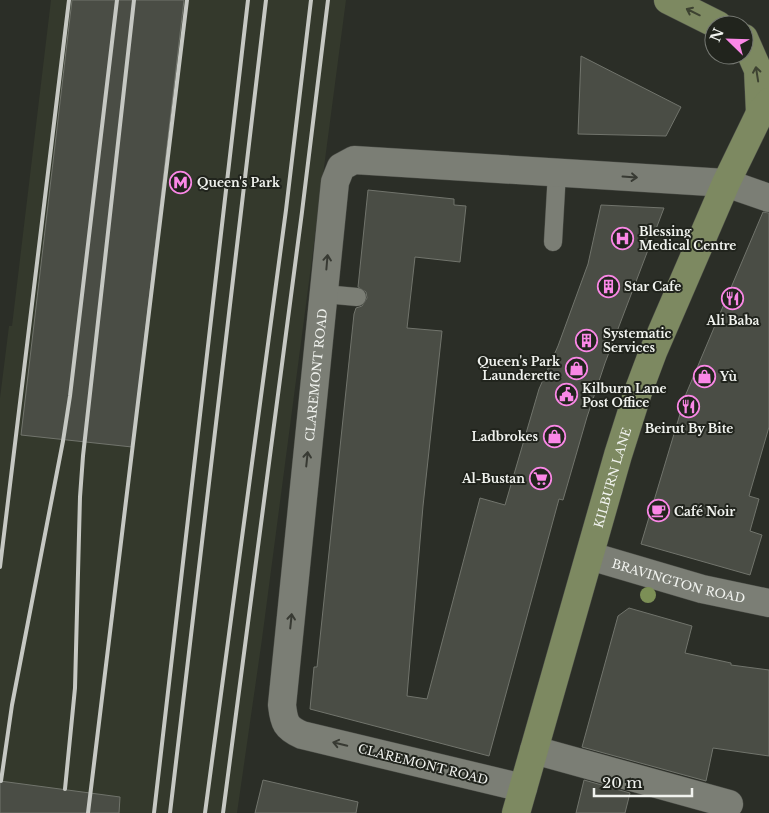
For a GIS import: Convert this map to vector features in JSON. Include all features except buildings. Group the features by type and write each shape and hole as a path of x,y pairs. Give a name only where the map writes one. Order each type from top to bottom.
{"main road":[{"path":"668,0 704,18"},
{"path":"754,38 769,37"},
{"path":"754,61 758,70 765,108"},
{"name":"KILBURN LANE","path":"520,800 618,455 644,376 726,183 765,108"}],"street":[{"name":"CLAREMONT ROAD","path":"520,800 302,734 288,726 284,718 282,705 335,182 341,167 354,160 726,183 769,198"},
{"name":"BRAVINGTON ROAD","path":"590,556 702,589 767,595"},
{"path":"534,750 729,804"}],"lane":[{"path":"553,242 558,172"},
{"path":"324,294 357,297"}],"shaded area":[{"path":"51,0 346,0 262,639 237,813 0,813 0,398 9,326 12,326"}],"railway":[{"path":"0,567 69,0"},
{"path":"1,781 12,705 70,396 117,0"},
{"path":"65,789 75,688 80,497 83,456 134,0"},
{"path":"88,813 187,0"},
{"path":"154,813 248,0"},
{"path":"170,813 266,0"},
{"path":"205,813 286,210 311,0"},
{"path":"223,813 328,0"}],"place":[{"name":"Queen's Park","path":"181,182"},
{"name":"Blessing Medical Centre","path":"623,238"},
{"name":"Star Cafe","path":"608,286"},
{"name":"Ali Baba","path":"733,299"},
{"name":"Systematic Services","path":"587,340"},
{"name":"Queen's Park Launderette","path":"576,368"},
{"name":"Yù","path":"704,376"},
{"name":"Kilburn Lane Post Office","path":"566,395"},
{"name":"Beirut By Bite","path":"689,407"},
{"name":"Ladbrokes","path":"554,436"},
{"name":"Al-Bustan","path":"541,478"},
{"name":"Café Noir","path":"658,511"}]}
